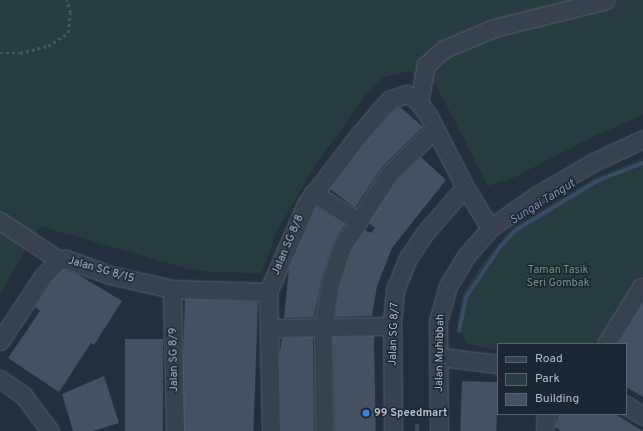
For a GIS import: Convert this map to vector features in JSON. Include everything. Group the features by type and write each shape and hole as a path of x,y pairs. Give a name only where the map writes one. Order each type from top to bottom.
{"street":[{"path":"490,228 465,188 436,129 419,103 426,65 444,49 494,28 606,0"},
{"name":"Jalan SG 8/8","path":"271,431 268,292 313,193 389,100 406,94 419,103"},
{"path":"324,431 323,327 330,283 342,247 389,174 436,129"},
{"name":"Jalan Muhibbah","path":"439,431 440,357 438,321 448,286 466,256 490,228 537,195 592,163 643,139"},
{"name":"Jalan SG 8/7","path":"393,431 392,326 395,290 408,258 424,234 465,188"},
{"path":"313,193 358,221"},
{"path":"0,221 59,260"},
{"name":"Jalan SG 8/15","path":"0,341 43,276 59,260 66,259 110,275 172,289 268,292"},
{"path":"607,343 642,288"},
{"name":"Jalan SG 8/9","path":"172,289 175,431"},
{"path":"269,328 392,326"},
{"path":"440,357 497,364"},
{"path":"0,379 22,395 50,431"},
{"path":"627,406 643,416"},
{"path":"546,415 546,431"}],"path":[{"path":"0,53 20,53 48,46 68,33 70,13 67,0"}],"green space":[{"path":"0,0 643,0 643,115 590,138 515,177 488,186 436,85 407,71 384,77 364,97 313,169 276,233 262,273 212,272 188,269 40,226 0,294"},
{"name":"Taman Tasik Seri Gombak","path":"643,158 643,278 639,275 597,343 497,343 497,350 467,344 457,325 463,294 482,264 512,228 595,178"}],"building":[{"path":"400,107 423,127 382,167 355,208 330,189 366,142 395,109"},
{"path":"421,157 446,180 392,248 377,286 372,316 335,317 340,285 351,251 365,230 371,233 375,228 369,223 397,180"},
{"path":"316,207 345,224 333,244 321,280 314,317 284,318 289,268"},
{"path":"64,269 79,275 122,301 94,345 91,343 59,392 8,358 40,311 35,307 51,282"},
{"path":"185,299 258,302 253,431 180,431"},
{"path":"643,303 643,397 627,388 627,343 619,343"},
{"path":"374,336 376,431 335,431 333,337"},
{"path":"313,337 314,431 281,431 279,357 282,338"},
{"path":"125,339 163,339 163,431 125,431"},
{"path":"104,376 119,423 93,431 73,431 62,394"},
{"path":"462,381 497,382 496,431 460,431"},
{"path":"558,415 617,415 643,431 561,431 555,427"}],"waterway":[{"name":"Sungai Tangut","path":"459,331 466,297 500,247 516,230 597,181 643,163"},
{"name":"Sungai Tangut","path":"417,426 417,431"}],"place":[{"name":"99 Speedmart","path":"366,413"}]}
